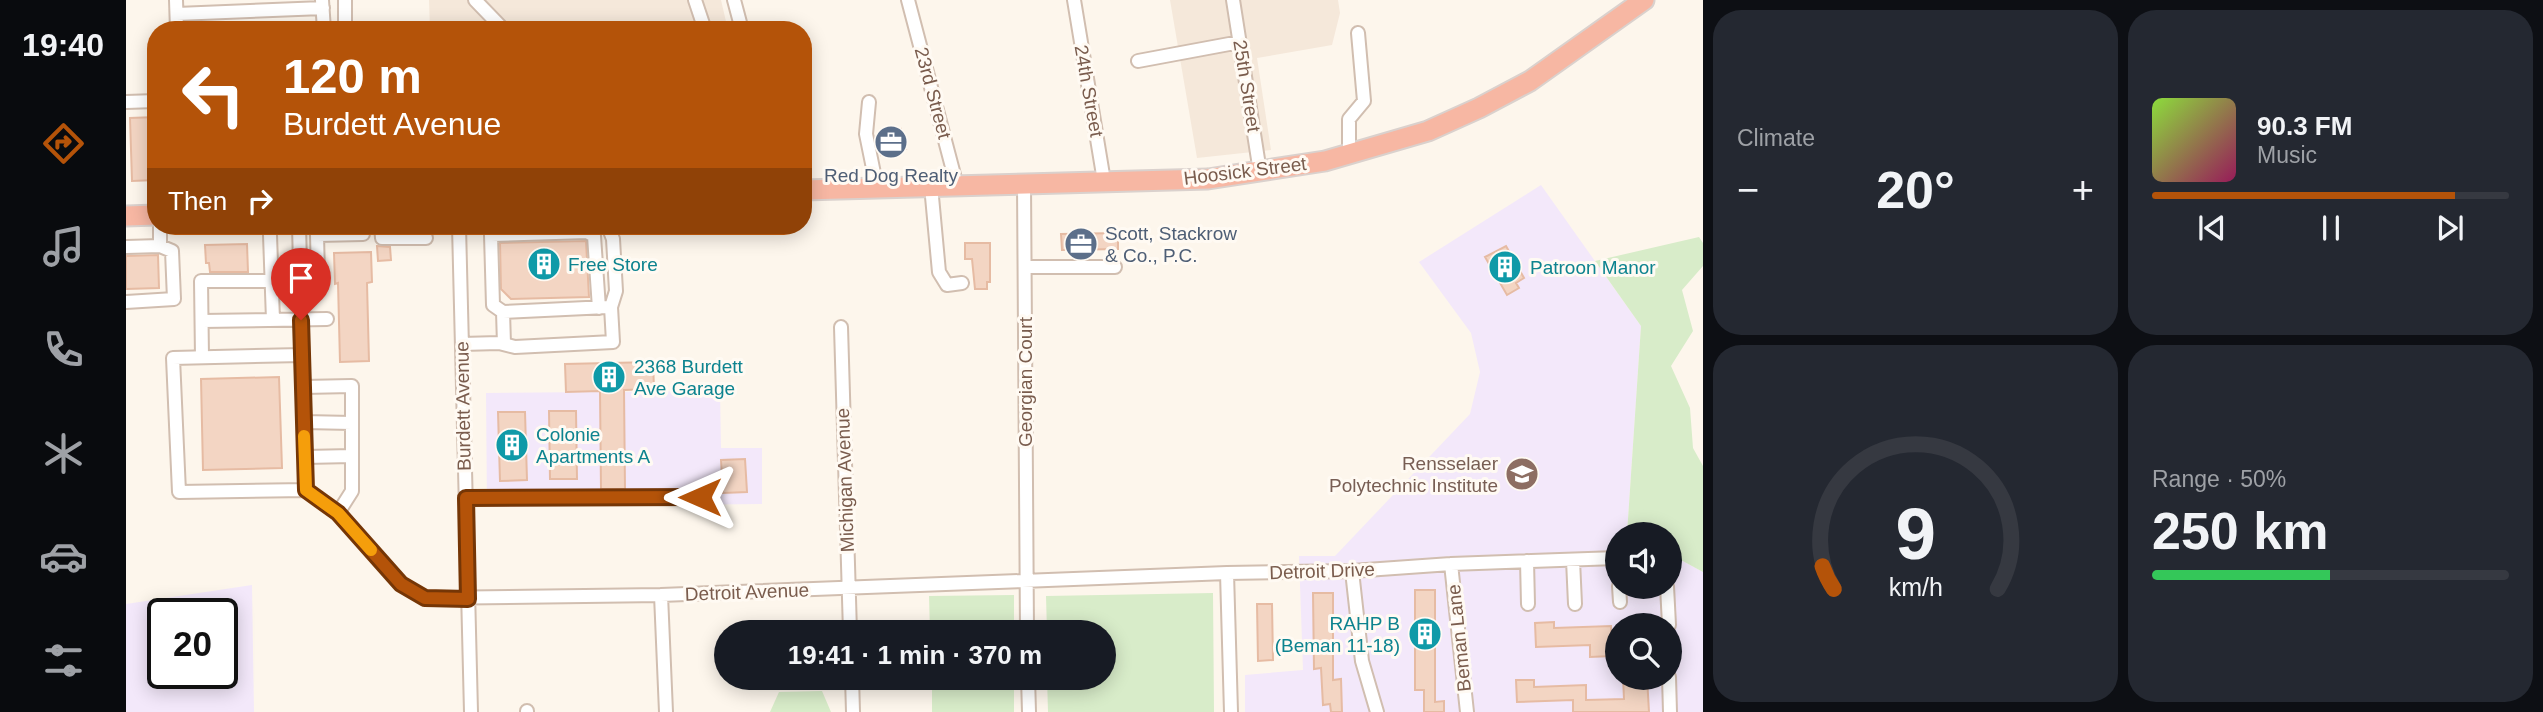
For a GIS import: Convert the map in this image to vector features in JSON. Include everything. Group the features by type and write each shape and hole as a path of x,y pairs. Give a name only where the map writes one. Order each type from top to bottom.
{"highway":[{"name":"Hoosick Street","path":"812,190 1208,179 1349,156 1428,131 1479,108 1530,81 1644,0"},
{"path":"126,216 147,215"}],"street":[{"path":"176,0 177,21"},
{"path":"345,0 345,21"},
{"path":"475,0 495,21"},
{"path":"695,0 702,21"},
{"path":"734,0 740,21"},
{"name":"23rd Street","path":"908,0 957,186"},
{"name":"24th Street","path":"1074,0 1104,181"},
{"name":"25th Street","path":"1233,0 1260,172"},
{"path":"177,14 323,4"},
{"path":"1349,156 1349,120 1364,100 1358,33"},
{"path":"1138,61 1240,42"},
{"path":"126,102 147,101"},
{"path":"869,102 866,134 877,188"},
{"name":"Georgian Court","path":"1024,184 1027,620"},
{"path":"931,186 939,272 947,285 962,283"},
{"path":"160,235 160,246"},
{"path":"270,235 273,320"},
{"path":"299,235 306,490 178,492 173,358 302,355"},
{"path":"317,235 318,274"},
{"path":"382,235 382,238 426,238"},
{"name":"Burdett Avenue","path":"459,235 471,712"},
{"path":"515,235 491,236 493,305 503,312 605,307"},
{"path":"462,344 515,346 613,342 596,242 592,235"},
{"path":"605,307 616,291 611,235"},
{"path":"613,239 615,235"},
{"path":"126,247 160,246 172,251 174,299 126,302"},
{"path":"300,257 317,256"},
{"path":"1025,267 1115,267"},
{"path":"202,357 201,281 272,281"},
{"path":"503,312 504,344"},
{"path":"202,321 327,319"},
{"name":"Michigan Avenue","path":"841,327 850,620"},
{"path":"303,387 352,386 352,491 338,513"},
{"path":"304,422 352,423"},
{"path":"305,457 352,456"},
{"name":"Detroit Avenue","path":"306,490 338,513 401,584 425,598 661,595 1026,581"},
{"path":"466,498 700,497"},
{"name":"Detroit Drive","path":"1026,581 1352,571 1451,564 1605,559"},
{"path":"1573,560 1575,604"},
{"path":"1527,562 1528,604"},
{"name":"Beman Lane","path":"1451,564 1467,712"},
{"path":"1352,571 1362,662 1377,712"},
{"path":"1227,573 1231,712"},
{"path":"661,595 666,712"},
{"path":"852,690 853,712"},
{"path":"1028,690 1029,712"},
{"path":"1669,690 1670,712"}],"shaded area":[{"path":"429,0 721,0 726,21 430,21"},
{"path":"1170,0 1338,0 1340,13 1332,45 1257,58 1271,150 1197,158"},
{"name":"Rensselaer Polytechnic Institute","path":"1541,185 1641,326 1628,522 1605,522 1605,599 1682,599 1682,561 1703,572 1703,712 1245,712 1245,675 1303,670 1299,556 1335,556 1470,414 1480,372 1471,333 1419,262"},
{"path":"720,391 721,448 762,448 762,504 487,507 486,393"},
{"path":"252,585 254,712 126,712 126,604 147,601 147,689 238,689 238,598 166,598"}],"green space":[{"path":"1699,237 1703,243 1703,266 1682,290 1693,331 1671,366 1690,408 1693,448 1703,466 1703,572 1682,561 1682,522 1628,522 1641,326 1595,261"},
{"path":"1213,593 1214,712 1048,712 1047,690 1116,690 1116,620 1047,620 1046,596"},
{"path":"1014,595 1014,620 930,620 929,596"},
{"path":"932,690 1014,690 1014,712 932,712"},
{"path":"822,691 831,712 770,712 779,692"}],"building":[{"path":"147,117 147,180 132,181 130,118"},
{"name":"Red Dog Realty","path":"901,129 906,149 881,155 876,136"},
{"path":"1118,233 1118,249 1062,250 1061,234"},
{"name":"Free Store","path":"586,241 589,297 511,299 501,289 500,243"},
{"path":"965,243 990,243 990,282 987,282 987,289 975,289 972,259 965,259"},
{"path":"247,244 248,272 210,272 209,263 206,263 205,245"},
{"path":"377,246 390,247 391,260 378,261"},
{"name":"Patroon Manor","path":"1506,246 1524,278 1516,283 1519,288 1507,295 1485,257"},
{"path":"371,252 372,282 367,283 369,361 340,362 338,283 335,284 334,253"},
{"path":"158,255 159,288 126,289 126,256"},
{"path":"653,362 654,389 624,390 625,489 601,489 600,391 566,392 565,364"},
{"path":"279,377 282,468 203,470 201,379"},
{"path":"549,411 576,411 577,479 550,479"},
{"name":"Colonie Apartments A","path":"498,412 525,412 527,480 500,481"},
{"path":"745,459 747,492 723,493 721,460"},
{"name":"RAHP B (Beman 11-18)","path":"1415,590 1435,590 1435,702 1444,701 1444,712 1424,712 1424,690 1415,690"},
{"path":"1313,593 1333,593 1333,680 1341,679 1342,712 1331,712 1330,704 1323,705 1321,668 1314,669"},
{"path":"1257,604 1272,604 1273,660 1258,661"},
{"path":"1554,622 1554,628 1605,626 1605,656 1590,657 1590,645 1536,647 1535,623"},
{"path":"1516,680 1534,680 1534,687 1586,685 1586,700 1624,699 1624,690 1648,690 1649,712 1573,712 1573,700 1517,702"}],"slow traffic":[{"path":"304,436 306,490 338,513 371,550"}],"place":[{"name":"Red Dog Realty","path":"891,142"},
{"name":"Scott, Stackrow & Co., P.C.","path":"1081,244"},
{"name":"Free Store","path":"544,264"},
{"name":"Patroon Manor","path":"1505,267"},
{"name":"2368 Burdett Ave Garage","path":"609,377"},
{"name":"Colonie Apartments A","path":"512,445"},
{"name":"Rensselaer Polytechnic Institute","path":"1522,474"},
{"name":"RAHP B (Beman 11-18)","path":"1425,634"}],"route":[{"path":"301,320 306,490 338,513 401,584 425,598 468,599 466,498 700,497"}]}
